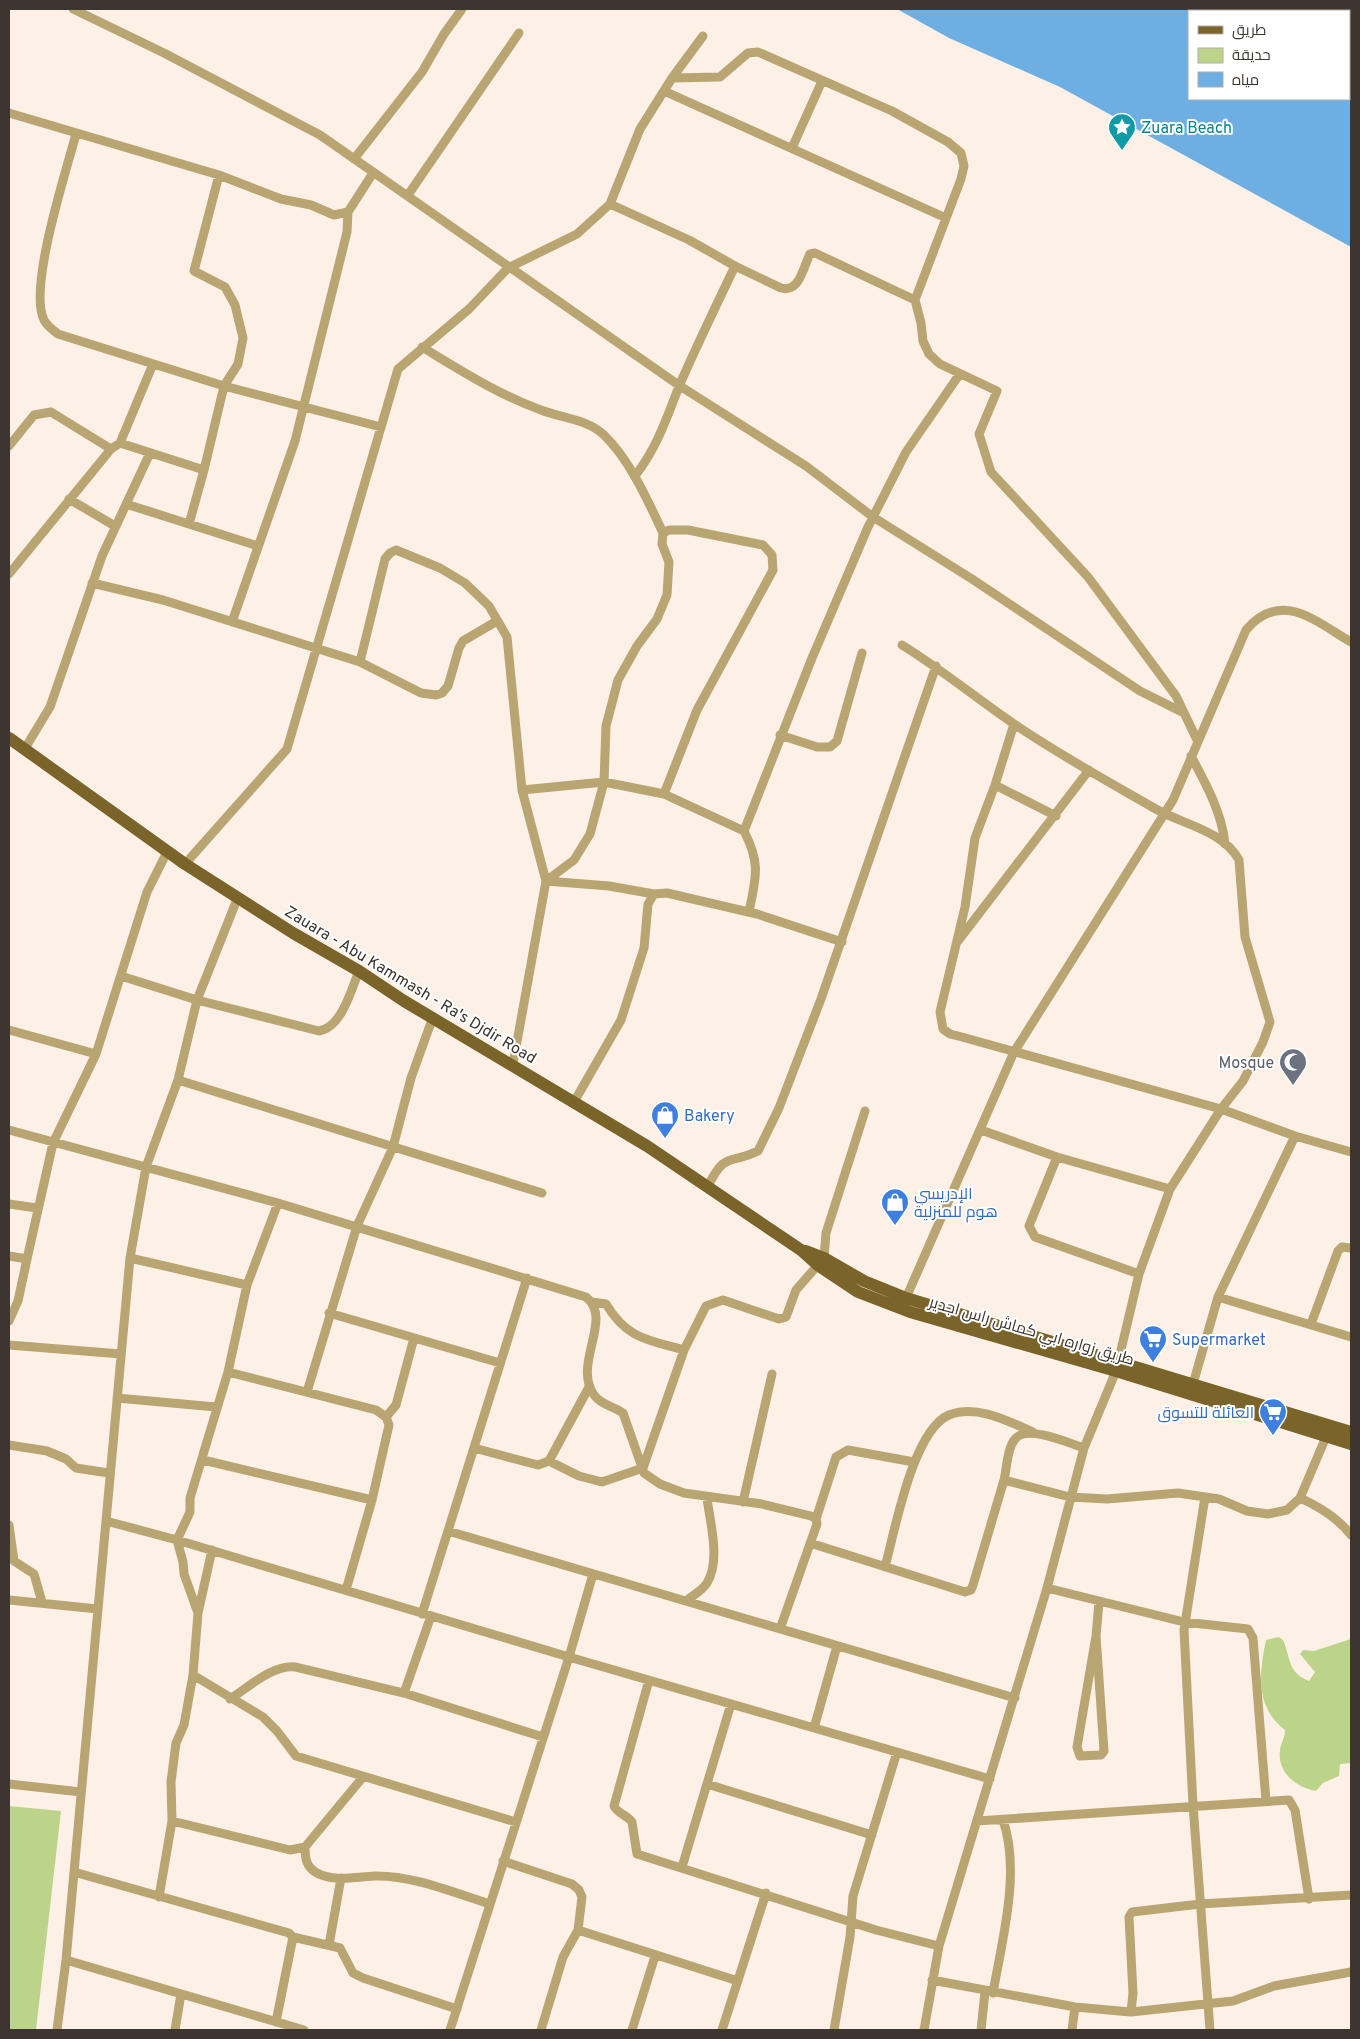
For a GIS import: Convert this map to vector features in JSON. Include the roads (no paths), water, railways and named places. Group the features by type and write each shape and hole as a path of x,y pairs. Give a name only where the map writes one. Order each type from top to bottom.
{"main road":[{"name":"Zauara - Abu Kammash - Ra's Djdir Road","path":"9,738 185,864 293,933 574,1102 708,1186 801,1250"},
{"name":"طريق زواره ابي كماش راس اجدير","path":"801,1250 861,1286 910,1312 1117,1367 1351,1444"},
{"path":"861,1286 906,1298 1117,1367 1193,1384 1351,1432"}],"street":[{"path":"73,9 164,53 302,126 408,195 508,268 680,386 806,466 873,517 972,579 1140,691 1184,713"},
{"path":"354,159 422,72 444,34 462,9"},
{"path":"408,195 519,33"},
{"path":"185,864 287,749 398,369 469,309 508,268 577,234 610,204 640,129 672,78 703,36"},
{"path":"672,78 720,77 748,52 758,52 892,111 948,142 961,153 964,166 915,300 923,341 928,354 940,364 959,375 997,391 979,434 991,472 1088,577 1176,696 1198,742"},
{"path":"792,148 822,81"},
{"path":"664,91 946,218"},
{"path":"9,113 219,175 281,199 311,205 334,215 348,212"},
{"path":"76,134 41,269 40,295 44,320 58,334 224,386 381,427"},
{"path":"232,622 295,441 347,232 348,212 373,173"},
{"path":"189,524 224,386 238,364 243,338 235,305 225,288 194,271 219,175"},
{"path":"610,204 690,240 734,266 788,290 798,282 810,254 815,253 915,300"},
{"path":"635,476 649,458 667,421 680,386 734,266"},
{"path":"422,348 482,382 540,410 577,419 604,434 635,476 663,533 662,544 669,562 667,595 657,619 637,646 618,680 606,726 604,782 590,834 574,860 546,881"},
{"path":"9,574 69,498 111,449 120,443 153,364"},
{"path":"744,831 780,735 873,517 906,452 959,375"},
{"path":"9,446 34,415 51,412 111,449"},
{"path":"120,443 204,470"},
{"path":"24,750 50,707 92,583 115,526 150,453"},
{"path":"69,498 115,526"},
{"path":"126,504 258,546"},
{"path":"663,533 669,530 688,530 763,545 772,555 773,570 697,710 664,794"},
{"path":"360,662 385,559 396,550 440,568 465,583 488,606 507,637 522,790 546,881 513,1064"},
{"path":"92,583 163,600 360,662 421,693 436,695 442,693 448,686 459,648 463,641 497,621"},
{"path":"906,1298 1014,1052 1172,800 1246,630 1255,620 1268,612 1280,609 1292,610 1351,642"},
{"path":"902,645 936,666 1014,724 1163,813 1190,823 1233,849 1239,860 1245,937 1270,1022 1263,1042 1243,1081 1221,1109 1170,1189 1139,1274 1117,1367 1084,1448 1047,1588 1015,1698 938,1946 924,2030"},
{"path":"780,735 817,746 830,747 837,741 862,653"},
{"path":"708,1186 715,1172 727,1160 758,1151 779,1108 842,942 936,666"},
{"path":"1014,724 995,785 975,838 965,906 940,1012 943,1029 950,1034 1221,1109 1295,1136 1351,1152"},
{"path":"1192,756 1212,797 1224,830 1225,844"},
{"path":"955,945 1056,816 1089,770"},
{"path":"522,790 604,782 664,794 744,831 751,845 757,870 749,912"},
{"path":"995,785 1056,816"},
{"path":"9,1321 18,1301 37,1208 53,1143 96,1054 147,892 167,852"},
{"path":"546,881 609,886 654,894 667,893 749,912 842,942"},
{"path":"574,1102 621,1020 644,948 648,904 654,894"},
{"path":"58,2030 130,1258 146,1167 178,1080 197,1000 238,897"},
{"path":"121,976 197,1000 319,1031 328,1030 341,1013 359,971"},
{"path":"307,1392 329,1313 357,1226 393,1147 411,1078 433,1016"},
{"path":"9,1030 96,1054"},
{"path":"178,1080 542,1193"},
{"path":"643,1468 684,1350 706,1306 723,1300 772,1318 786,1317 796,1290 821,1262 826,1233 865,1111"},
{"path":"9,1130 278,1203 586,1297 592,1302 597,1312 586,1365 589,1387 596,1398 623,1413 644,1473 660,1484 684,1493 786,1510 816,1519"},
{"path":"981,1130 1057,1157 1170,1189"},
{"path":"1193,1384 1218,1297 1295,1136"},
{"path":"1057,1157 1029,1226 1031,1232 1035,1237 1139,1274"},
{"path":"198,1613 184,1574 184,1562 177,1540 190,1512 190,1498 228,1372 247,1285 278,1203"},
{"path":"9,1204 37,1208"},
{"path":"1311,1324 1338,1250 1342,1247 1351,1248"},
{"path":"9,1256 26,1259"},
{"path":"130,1258 247,1285"},
{"path":"404,1693 427,1615 448,1531 527,1278"},
{"path":"1218,1297 1351,1337"},
{"path":"592,1302 606,1304 615,1319 636,1337 684,1350"},
{"path":"329,1313 500,1363"},
{"path":"386,1417 396,1405 414,1338"},
{"path":"9,1346 121,1354"},
{"path":"228,1372 376,1410 386,1417 389,1425 372,1500 346,1590"},
{"path":"743,1502 772,1374"},
{"path":"474,1448 538,1465 549,1461 589,1387"},
{"path":"117,1398 216,1407"},
{"path":"885,1566 914,1462 934,1424 950,1415 967,1412 994,1415 1032,1432 1084,1448"},
{"path":"810,1543 960,1592 971,1590 1004,1480 1011,1446 1021,1434 1032,1432"},
{"path":"1004,1480 1070,1497 1107,1499 1178,1494 1205,1497 1219,1499 1247,1510 1268,1514 1287,1510 1300,1498 1326,1437"},
{"path":"9,1445 47,1451 66,1459 76,1468 109,1473"},
{"path":"780,1629 817,1524 816,1519 836,1457 848,1450 914,1462"},
{"path":"203,1460 372,1500"},
{"path":"549,1461 579,1476 602,1482 643,1468"},
{"path":"1205,1497 1198,1548 1184,1622 1193,1805 1210,2030"},
{"path":"686,1601 706,1584 712,1566 713,1543 707,1498"},
{"path":"1300,1498 1324,1509 1344,1526 1351,1535"},
{"path":"106,1521 212,1550 569,1657 990,1779"},
{"path":"9,1525 14,1560 34,1574 42,1602"},
{"path":"448,1531 1015,1698"},
{"path":"158,1897 172,1821 171,1782 176,1743 184,1725 193,1675 198,1613 212,1550"},
{"path":"450,2030 569,1657 593,1574"},
{"path":"1047,1588 1184,1622 1248,1629 1251,1632 1266,1801"},
{"path":"9,1600 98,1608"},
{"path":"1096,1636 1104,1751 1101,1756 1080,1756 1077,1747 1096,1636 1099,1602"},
{"path":"814,1728 837,1646"},
{"path":"230,1699 278,1669 287,1666 404,1693 543,1737"},
{"path":"193,1675 263,1718 277,1731 296,1756 516,1822"},
{"path":"649,1680 614,1806 616,1811 629,1818 632,1822 637,1854 852,1920 876,1930 938,1946"},
{"path":"682,1868 731,1704"},
{"path":"834,2030 852,1920 854,1896 897,1752"},
{"path":"172,1821 290,1850 305,1847 363,1777"},
{"path":"9,1784 81,1792"},
{"path":"707,1784 872,1835"},
{"path":"977,1821 1289,1800 1293,1804 1309,1899"},
{"path":"981,2030 1011,1867 1009,1837 1003,1820"},
{"path":"305,1847 306,1860 309,1867 318,1874 341,1878 377,1876 396,1878 490,1904"},
{"path":"503,1861 572,1884 579,1890 582,1897 578,1930 563,1958 541,2030"},
{"path":"74,1872 340,1948 353,1973 456,2009"},
{"path":"329,1945 341,1878"},
{"path":"722,2030 766,1893"},
{"path":"1131,2012 1133,1993 1129,1917 1132,1912 1200,1904 1351,1895"},
{"path":"578,1930 738,1981"},
{"path":"276,2022 293,1936"},
{"path":"632,2030 655,1956"},
{"path":"66,1960 304,2030"},
{"path":"932,1980 1075,2008 1131,2012 1208,2006 1233,2001 1274,1986 1351,1972"},
{"path":"175,2030 181,1994"},
{"path":"1072,2030 1075,2008"}],"water":[{"path":"897,9 1351,9 1351,247 1060,87 949,38"}],"place":[{"name":"Zuara Beach","path":"1122,151"},
{"name":"Mosque","path":"1293,1086"},
{"name":"Bakery","path":"665,1139"},
{"name":"الإدريسي هوم للمنزلية","path":"895,1226"},
{"name":"Supermarket","path":"1153,1363"},
{"name":"العائلة للتسوق","path":"1273,1436"}]}
